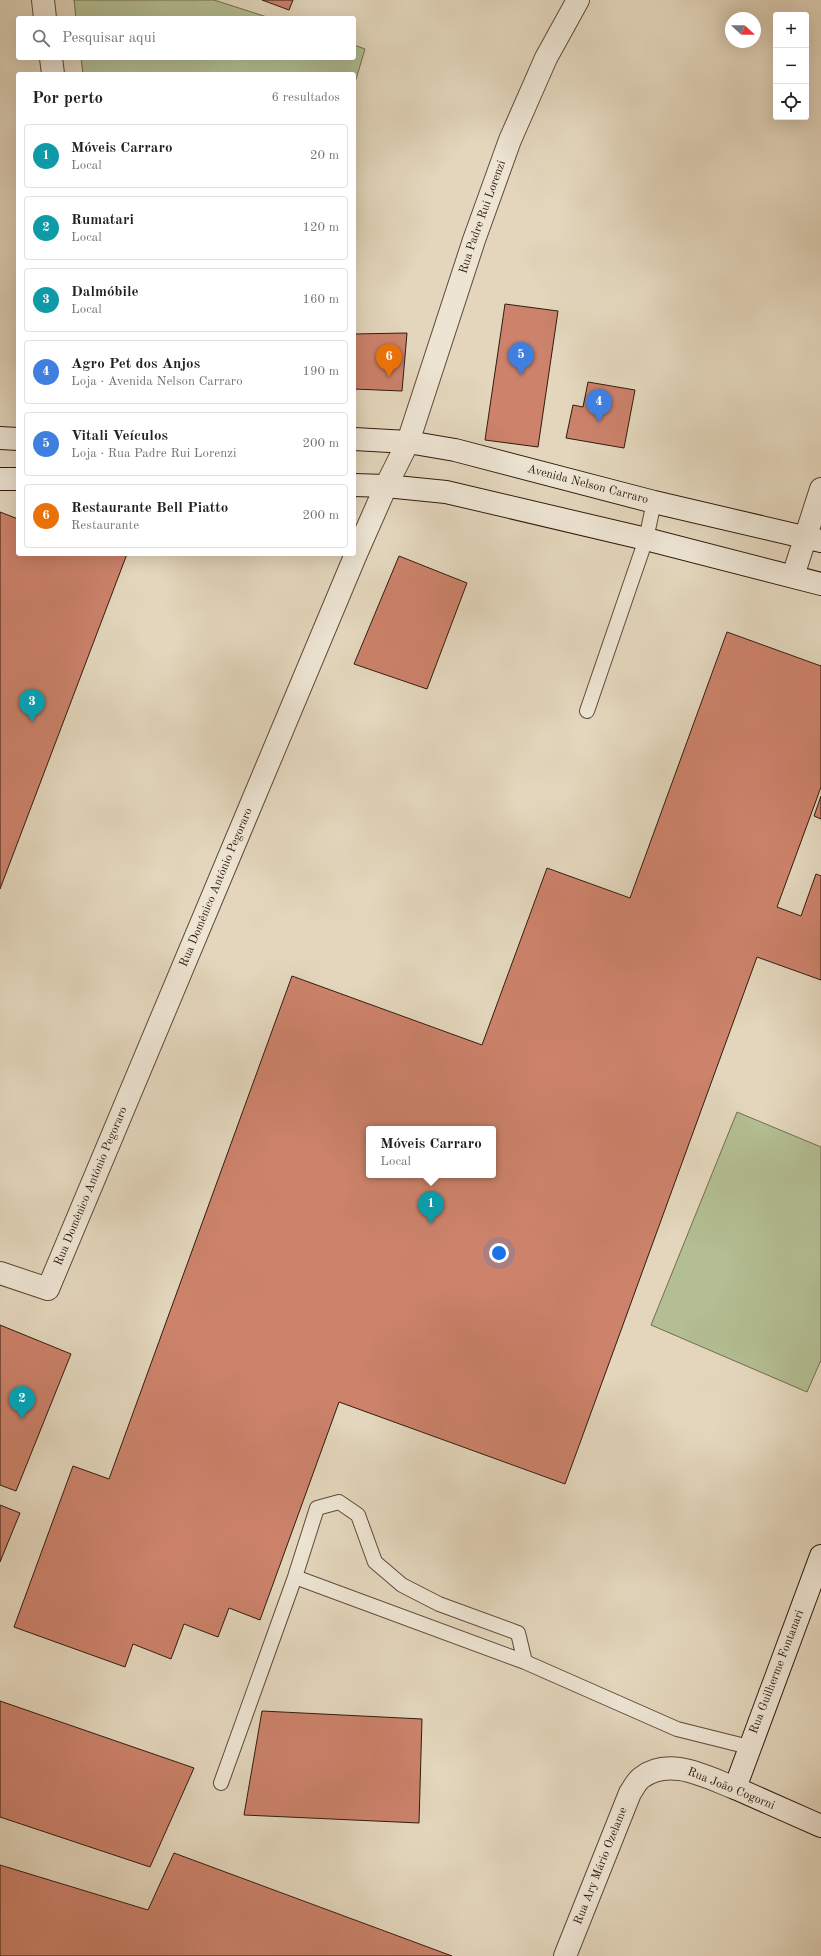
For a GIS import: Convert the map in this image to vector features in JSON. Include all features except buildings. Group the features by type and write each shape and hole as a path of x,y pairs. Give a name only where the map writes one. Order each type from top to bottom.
{"street":[{"path":"43,0 45,16"},
{"name":"Rua Padre Rui Lorenzi","path":"386,486 408,442 469,255 510,140 546,58 578,0"},
{"path":"51,60 53,72"},
{"path":"0,438 16,439"},
{"name":"Avenida Nelson Carraro","path":"356,439 408,442 455,450 654,502 813,539"},
{"path":"0,478 16,479"},
{"path":"356,485 386,486 446,492 646,539 821,584"},
{"name":"Rua Domênico Antônio Pegoraro","path":"0,1273 48,1289 386,486"},
{"path":"793,576 813,539 821,489"},
{"name":"Rua Guilherme Fontanari","path":"735,1788 821,1556"},
{"name":"Rua João Cogorni","path":"640,1779 655,1771 672,1768 688,1771 735,1788 821,1826"},
{"name":"Rua Ary Mário Ozelame","path":"564,1956 630,1793 640,1779"}],"lane":[{"path":"587,711 646,539 654,502"},
{"path":"221,1783 295,1577 317,1508 339,1502 358,1515 375,1562 402,1585 438,1604 518,1634 525,1662"},
{"path":"295,1577 525,1662 677,1729 749,1747"}],"green space":[{"path":"74,0 214,0 264,16 76,16"},
{"path":"356,46 365,49 356,79 356,72 83,72 81,60 356,60"},
{"path":"737,1112 821,1147 821,1360 807,1392 651,1325"}],"place":[{"name":"Vitali Veículos","path":"521,375"},
{"name":"Restaurante Bell Piatto","path":"389,377"},
{"name":"Agro Pet dos Anjos","path":"599,422"},
{"name":"Dalmóbile","path":"32,722"},
{"name":"Móveis Carraro","path":"431,1224"},
{"name":"Rumatari","path":"22,1419"}]}
